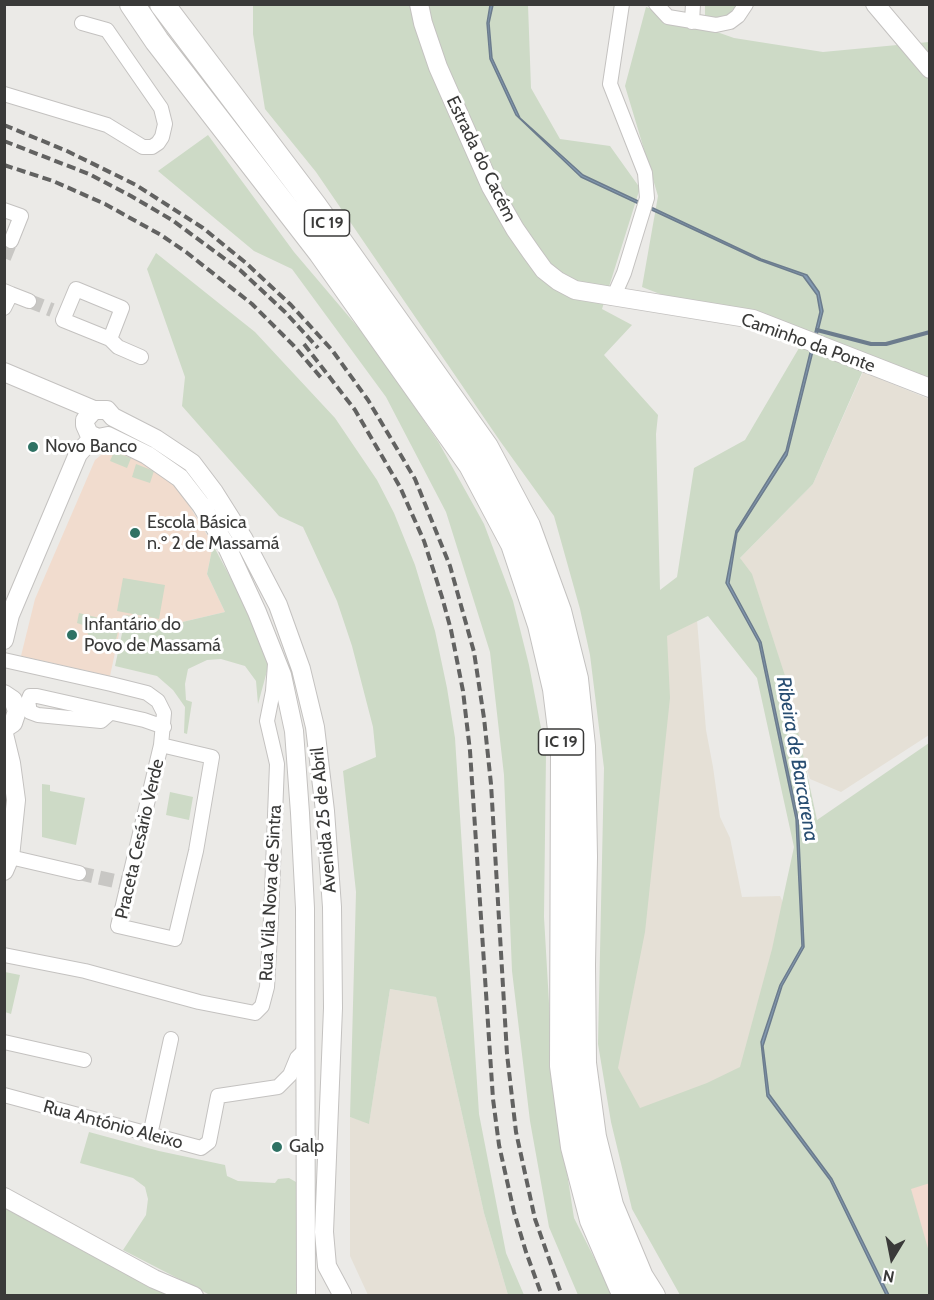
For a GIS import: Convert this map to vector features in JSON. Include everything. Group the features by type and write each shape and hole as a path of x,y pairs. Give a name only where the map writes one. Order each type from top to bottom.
{"highway":[{"name":"IC 19","path":"132,4 164,50 321,253 471,465 513,544 540,625 555,689 563,754 562,1066 573,1147 592,1220 627,1296"},
{"name":"IC 19","path":"162,4 314,204 486,447 528,526 559,611 576,680 583,746 584,1063 594,1137 611,1204 641,1277 653,1296"}],"main road":[{"name":"Estrada do Cacém","path":"419,4 438,67 491,187 515,229 544,270 558,281 575,291 613,298"},
{"path":"875,4 930,69"},
{"name":"Caminho da Ponte","path":"613,298 753,319 930,388"},
{"name":"Avenida 25 de Abril","path":"4,372 90,415"},
{"name":"Avenida 25 de Abril","path":"4,385 90,415 102,409 156,439 192,463 214,492 243,538 278,605 301,669 315,727 325,811 332,907 333,1008 324,1232 327,1266 343,1295"},
{"path":"90,415 86,429 100,436"},
{"path":"4,640 7,614 78,454 115,425 113,417"},
{"name":"Avenida 25 de Abril","path":"100,436 147,455 180,478 201,504 231,556 257,612 282,675 294,731 305,919 307,1296"},
{"path":"4,694 23,711 14,723 4,729"},
{"path":"4,734 16,800 7,864"},
{"path":"4,1197 154,1279 194,1296"},
{"path":"307,1296 314,1291 324,1289 343,1295"}],"street":[{"path":"613,298 624,273 647,198 645,173 610,84 622,4"},
{"path":"656,4 668,16 716,26 730,22 738,16 746,4"},
{"path":"692,22 693,4"},
{"path":"4,94 107,124 135,144 153,147 162,137 165,124 161,108 107,30 82,22"},
{"path":"4,210 21,216 11,241"},
{"path":"110,339 122,308 76,289 58,313 63,320 110,339 118,347 141,357"},
{"path":"4,308 8,292 29,301"},
{"name":"Rua Vila Nova de Sintra","path":"4,955 85,971 234,1010 255,1013 262,1006 267,987 277,808 277,764 267,721 276,659"},
{"path":"4,660 147,693 158,701 164,713 161,746"},
{"path":"23,711 30,696 37,696 164,727"},
{"name":"Praceta Cesário Verde","path":"161,746 212,757 196,851 176,939 118,926 161,746"},
{"path":"7,864 79,873"},
{"path":"150,1135 171,1039"},
{"path":"4,1042 84,1060"},
{"name":"Rua António Aleixo","path":"4,1095 201,1148 209,1142 218,1096 278,1087 290,1076 297,1058 306,1049"}],"shaded area":[{"path":"863,372 929,399 929,735 841,792 810,779 740,558 813,484"},
{"name":"Escola Básica n.º 2 de Massamá","path":"112,446 125,446 175,482 213,545 207,574 225,612 174,624 123,615 110,676 21,656 35,599 95,460"},
{"path":"697,620 706,730 720,817 730,838 742,897 780,896 786,909 746,1084 656,1110 619,1107 606,1048 662,623"},
{"path":"390,989 436,997 484,1213 508,1295 368,1295 350,1256 350,1117 369,1123"},
{"path":"929,1168 929,1289 894,1182"}],"green space":[{"path":"253,5 528,5 531,88 560,139 610,146 640,188 602,309 632,325 604,355 658,415 656,434 660,590 677,577 694,468 745,440 799,348 642,287 658,196 625,86 646,7 734,38 823,52 929,42 929,379 869,357 813,484 740,558 752,574 788,685 817,820 929,743 930,1183 911,1189 929,1252 929,1295 680,1295 632,1209 611,1122 598,1044 604,768 590,655 580,609 554,516 316,172 265,109 253,34","holes":["708,616 757,678 794,847 772,949 740,1067 707,1083 640,1108 618,1068 645,932 670,698 667,636"]},
{"path":"705,5 737,5 729,14 720,18 711,18 705,15"},
{"path":"208,135 294,252 373,345 439,443 484,524 513,601 529,665 546,754 544,917 554,1089 574,1218 613,1295 578,1295 549,1227 530,1121 512,971 504,775 490,652 446,512 386,397 292,269 254,251 158,171"},
{"path":"156,253 255,332 335,418 377,480 394,513 415,565 435,631 455,738 479,1114 506,1253 524,1295 508,1295 484,1213 436,997 390,989 369,1124 350,1117 356,892 343,771 376,757 373,727 352,646 337,601 303,527 279,516 182,406 185,377 147,269"},
{"path":"114,452 131,458 127,468 110,461"},
{"path":"136,464 154,471 150,483 132,477"},
{"path":"213,545 243,601 270,660 258,704 256,681 245,666 221,659 207,660 188,669 185,684 186,700 192,702 187,734 184,733 185,707 173,690 157,676 115,666 126,615 174,624 225,612 207,574"},
{"path":"123,578 165,585 159,619 117,611"},
{"path":"79,613 120,623 114,648 93,643 83,625 77,623"},
{"path":"42,784 50,785 50,791 85,798 76,845 42,837"},
{"path":"170,792 193,797 189,820 166,815"},
{"path":"5,972 20,975 11,1014 5,1012"},
{"path":"89,1132 159,1151 225,1165 227,1176 238,1181 275,1183 278,1179 289,1178 296,1182 296,1295 210,1295 123,1250 146,1215 148,1199 145,1187 133,1178 80,1163"},
{"path":"4,1207 177,1295 5,1295"}],"water":[{"path":"490,5 493,5 489,23 492,58 520,118 583,175 761,259 807,275 819,292 823,311 787,455 737,533 729,583 761,642 798,819 804,947 782,986 763,1046 769,1094 832,1179 889,1295 886,1295 830,1180 767,1096 761,1042 780,985 802,946 796,819 759,643 726,583 736,531 786,451 820,312 817,295 803,276 759,260 581,177 516,115 490,59 487,23"}],"waterway":[{"path":"817,330 871,344 886,344 930,332"}],"tunnel":[{"path":"4,258 11,241"},
{"path":"29,301 52,310"},
{"path":"79,873 128,884"}],"railway":[{"path":"4,125 67,151 136,185 203,228 246,263 291,305 332,350 368,400 415,479 450,566 474,652 491,784 507,1054 516,1132 535,1219 562,1296"},
{"path":"4,141 89,174 172,220 240,270 285,312 318,348"},
{"path":"4,165 53,181 105,204 161,235 252,304 294,346 323,380"},
{"path":"304,344 355,410 400,487 424,541 451,630 463,691 470,751 493,1099 499,1145 514,1212 542,1296"}],"place":[{"name":"Novo Banco","path":"33,447"},
{"name":"Escola Básica n.º 2 de Massamá","path":"135,533"},
{"name":"Infantário do Povo de Massamá","path":"72,635"},
{"name":"Galp","path":"277,1147"}],"water label":[{"name":"Ribeira de Barcarena","path":"797,759"}]}
